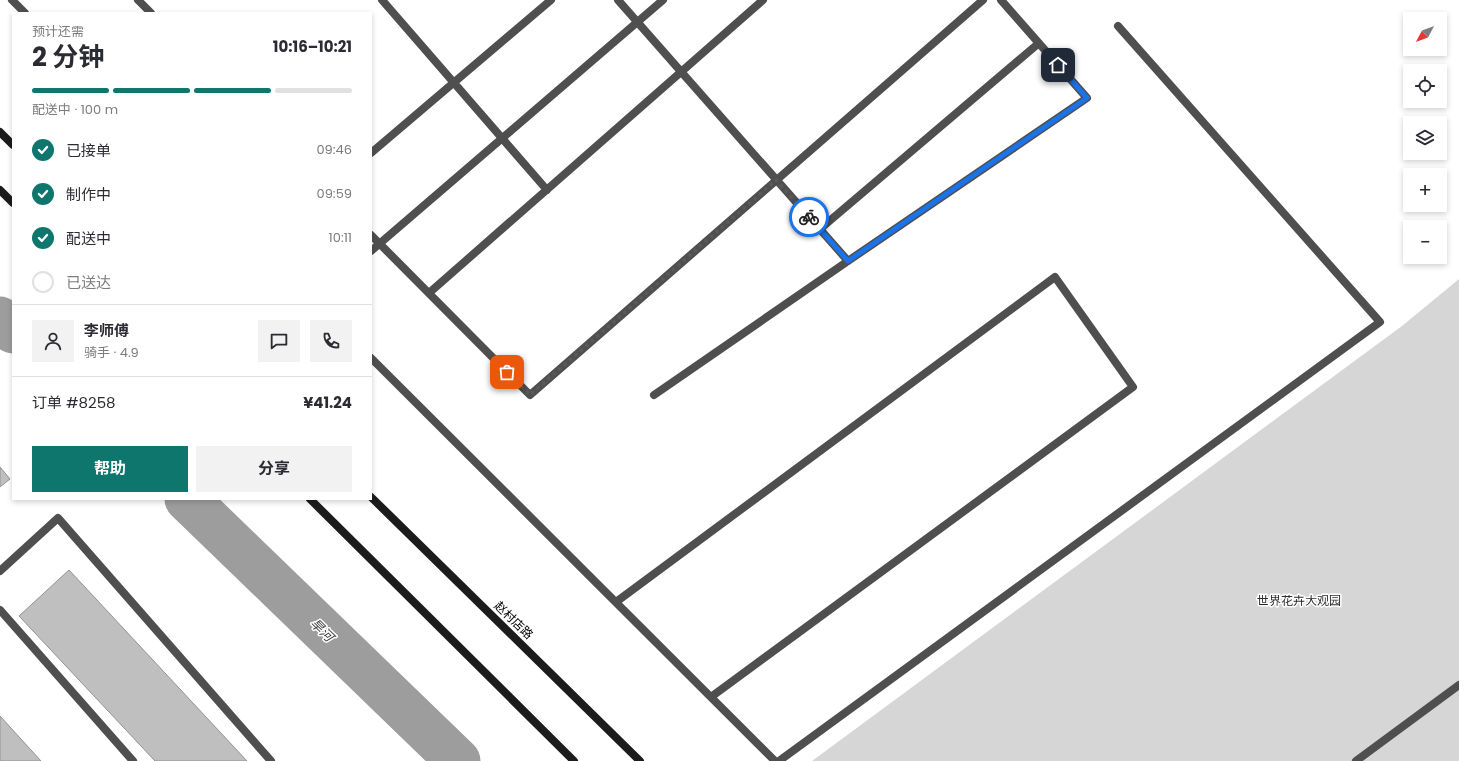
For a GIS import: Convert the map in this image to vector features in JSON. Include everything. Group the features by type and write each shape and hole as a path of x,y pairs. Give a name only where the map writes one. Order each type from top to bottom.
{"main road":[{"path":"0,132 12,144"},
{"path":"0,190 12,202"},
{"name":"赵村店路","path":"372,498 640,761"},
{"path":"311,500 574,761"}],"street":[{"path":"12,0 24,12"},
{"path":"138,0 150,12"},
{"path":"382,0 547,190"},
{"path":"372,152 551,0"},
{"path":"618,0 848,261"},
{"path":"372,250 663,0"},
{"path":"428,293 763,0"},
{"path":"372,236 530,395 983,0"},
{"path":"654,395 1087,98 1001,0"},
{"path":"779,761 1380,322 1118,26"},
{"path":"820,230 1039,43"},
{"path":"616,602 1055,277 1133,387 711,697"},
{"path":"372,359 775,761"},
{"path":"0,571 58,518 271,761"},
{"path":"0,610 133,761"},
{"path":"1356,761 1459,685"}],"green space":[{"name":"世界花卉大观园","path":"1459,279 1459,761 812,761 1402,326"}],"building":[{"path":"0,467 10,479 0,487"},
{"path":"69,570 247,761 155,761 19,616"},
{"path":"0,716 41,761 0,761"}],"waterway":[{"name":"旱河","path":"0,319 12,330"},
{"name":"旱河","path":"188,500 458,761"}],"way so far":[{"path":"507,372 530,395 776,180 809,217"}],"route":[{"path":"809,217 848,261 1087,98 1058,65"}]}
